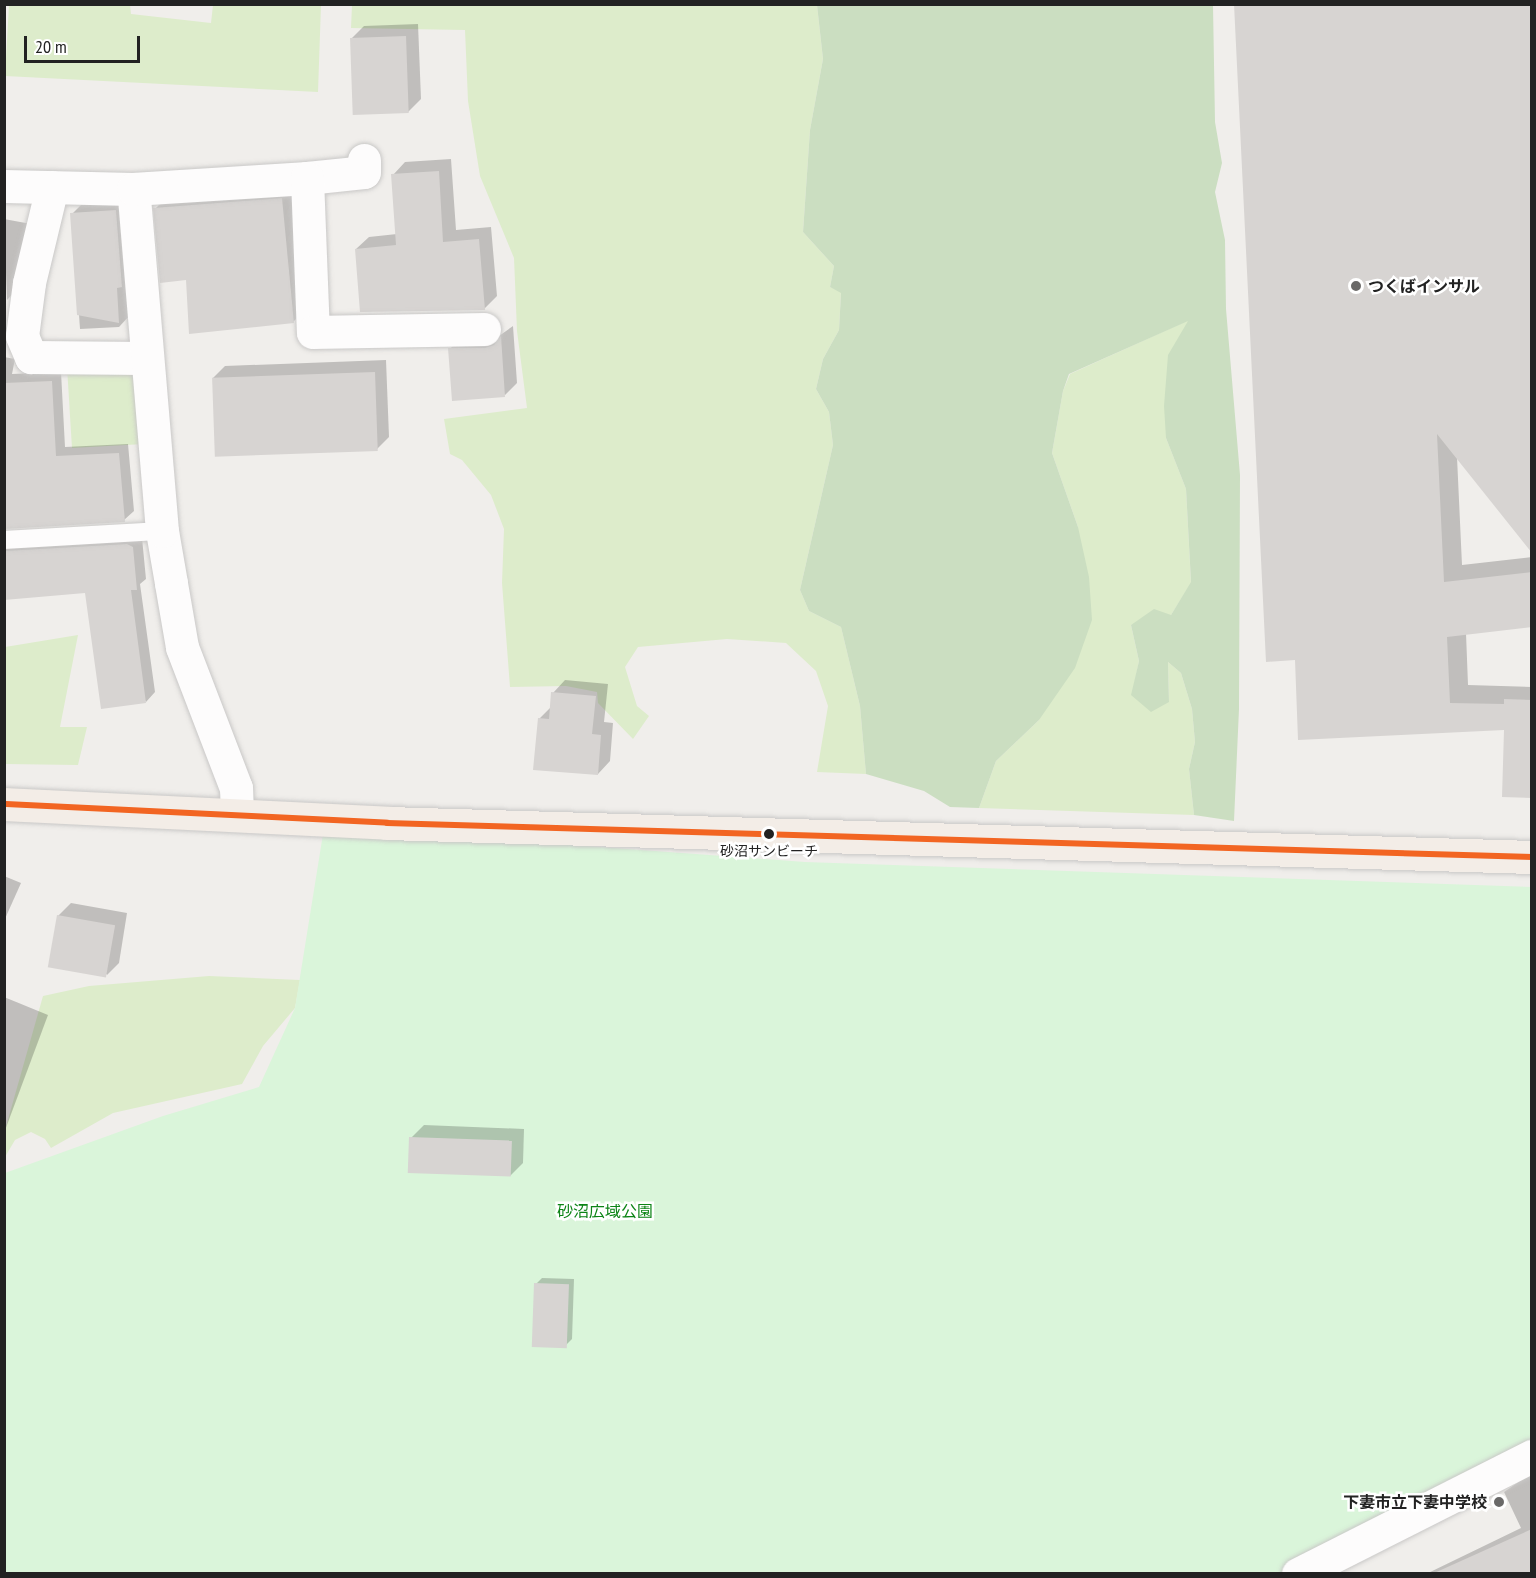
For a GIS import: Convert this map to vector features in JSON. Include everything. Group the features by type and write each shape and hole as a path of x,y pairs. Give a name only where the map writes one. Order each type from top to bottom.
{"main road":[{"path":"4,804 444,825 1532,857"}],"street":[{"path":"4,186 133,189 307,178 364,172 364,160"},
{"path":"307,178 313,332 484,329"},
{"path":"51,187 28,283 22,336 31,357 146,358"},
{"path":"133,189 162,531 183,647 236,788 237,815"},
{"path":"1298,1574 1532,1456"}],"lane":[{"path":"4,540 162,531"}],"green space":[{"path":"9,5 130,5 131,14 211,23 213,5 321,5 318,92 5,76"},
{"path":"352,5 817,5 823,59 810,130 803,232 834,266 830,287 841,292 839,330 823,359 816,389 829,412 833,445 800,590 809,611 841,627 860,706 866,774 817,772 828,706 816,671 786,643 727,639 638,647 625,667 637,706 649,716 633,739 598,703 597,692 566,686 510,687 502,583 504,529 491,495 462,460 450,454 444,419 527,408 517,331 514,258 480,176 468,101 465,30 351,28"},
{"path":"817,5 1213,5 1215,122 1222,163 1215,192 1225,240 1226,309 1240,475 1239,709 1234,821 1194,815 1189,769 1195,742 1192,709 1181,673 1168,662 1169,702 1151,712 1131,695 1139,661 1131,625 1154,609 1171,615 1191,582 1186,489 1166,438 1164,406 1168,355 1188,321 1069,374 1063,391 1052,453 1078,527 1089,577 1092,620 1075,668 1039,720 996,761 979,808 950,807 924,791 866,774 860,706 841,627 809,611 800,590 833,445 829,412 816,389 823,359 839,330 841,293 830,287 834,266 803,232 810,130 823,59"},
{"path":"1189,320 1166,438 1186,489 1191,583 1171,615 1131,625 1139,661 1132,695 1169,702 1168,662 1181,673 1192,709 1195,742 1189,769 1194,815 979,808 996,761 1039,720 1078,527 1052,453 1063,391 1070,374"},
{"path":"123,366 138,376 144,444 72,448 67,367"},
{"path":"78,635 60,727 87,727 78,765 5,764 5,647"},
{"name":"砂沼広域公園","path":"323,834 490,839 805,862 1531,887 1531,1447 1281,1573 5,1574 5,1173 163,1116 259,1087 295,1008"},
{"path":"209,976 300,980 295,1008 263,1046 242,1084 113,1113 51,1148 45,1139 31,1132 15,1140 5,1157 5,1130 43,996 89,986"}],"building":[{"path":"1234,4 1532,4 1532,553 1437,434 1444,582 1532,572 1532,627 1447,637 1450,703 1504,704 1504,699 1532,700 1532,798 1502,797 1504,730 1298,740 1295,660 1266,662"},
{"path":"406,36 409,113 353,115 350,38"},
{"path":"439,171 443,242 479,239 485,310 360,312 355,249 396,245 391,174"},
{"path":"282,198 294,323 189,334 186,280 160,283 153,208"},
{"path":"116,210 122,287 117,288 119,323 77,315 70,213"},
{"path":"501,336 505,397 452,401 448,348 485,348 494,345"},
{"path":"375,372 378,451 215,457 212,378"},
{"path":"52,381 56,456 119,453 125,522 4,529 4,383"},
{"path":"127,544 133,547 137,590 131,590 146,703 101,709 85,593 4,600 4,551"},
{"path":"551,692 596,696 592,734 601,735 598,775 533,770 538,718 549,719"},
{"path":"57,915 115,925 106,977 48,967"},
{"path":"409,1137 512,1141 511,1177 408,1173"},
{"path":"534,1283 569,1284 567,1348 532,1347"},
{"path":"1532,1529 1532,1574 1432,1574"}],"transit line":[{"path":"4,804 387,823 1532,857"}],"place":[{"name":"つくばインサル","path":"1356,286"},
{"name":"砂沼サンビーチ","path":"769,834"},
{"name":"下妻市立下妻中学校","path":"1499,1502"}]}
